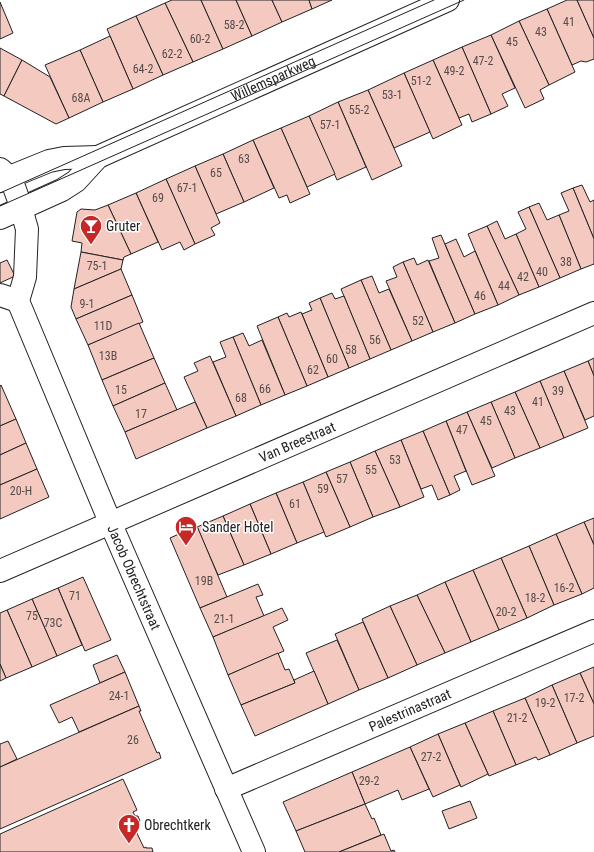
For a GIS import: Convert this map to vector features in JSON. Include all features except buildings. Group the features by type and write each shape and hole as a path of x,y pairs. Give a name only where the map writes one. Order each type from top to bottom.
{"street":[{"name":"Willemsparkweg","path":"3,176 49,161 64,158 98,157 448,0"},
{"name":"Willemsparkweg","path":"0,218 62,190 76,181 98,157"},
{"name":"Jacob Obrechtstraat","path":"3,176 22,208 27,229 25,277 9,298 110,522 254,852"},
{"name":"Van Breestraat","path":"0,570 594,313"},
{"name":"Palestrinastraat","path":"226,789 594,631"}],"tram line":[{"path":"0,193 434,0"},
{"path":"0,206 464,0"}],"place":[{"name":"Gruter","path":"91,246"},
{"name":"Sander Hotel","path":"186,546"},
{"name":"Obrechtkerk","path":"129,844"}]}
